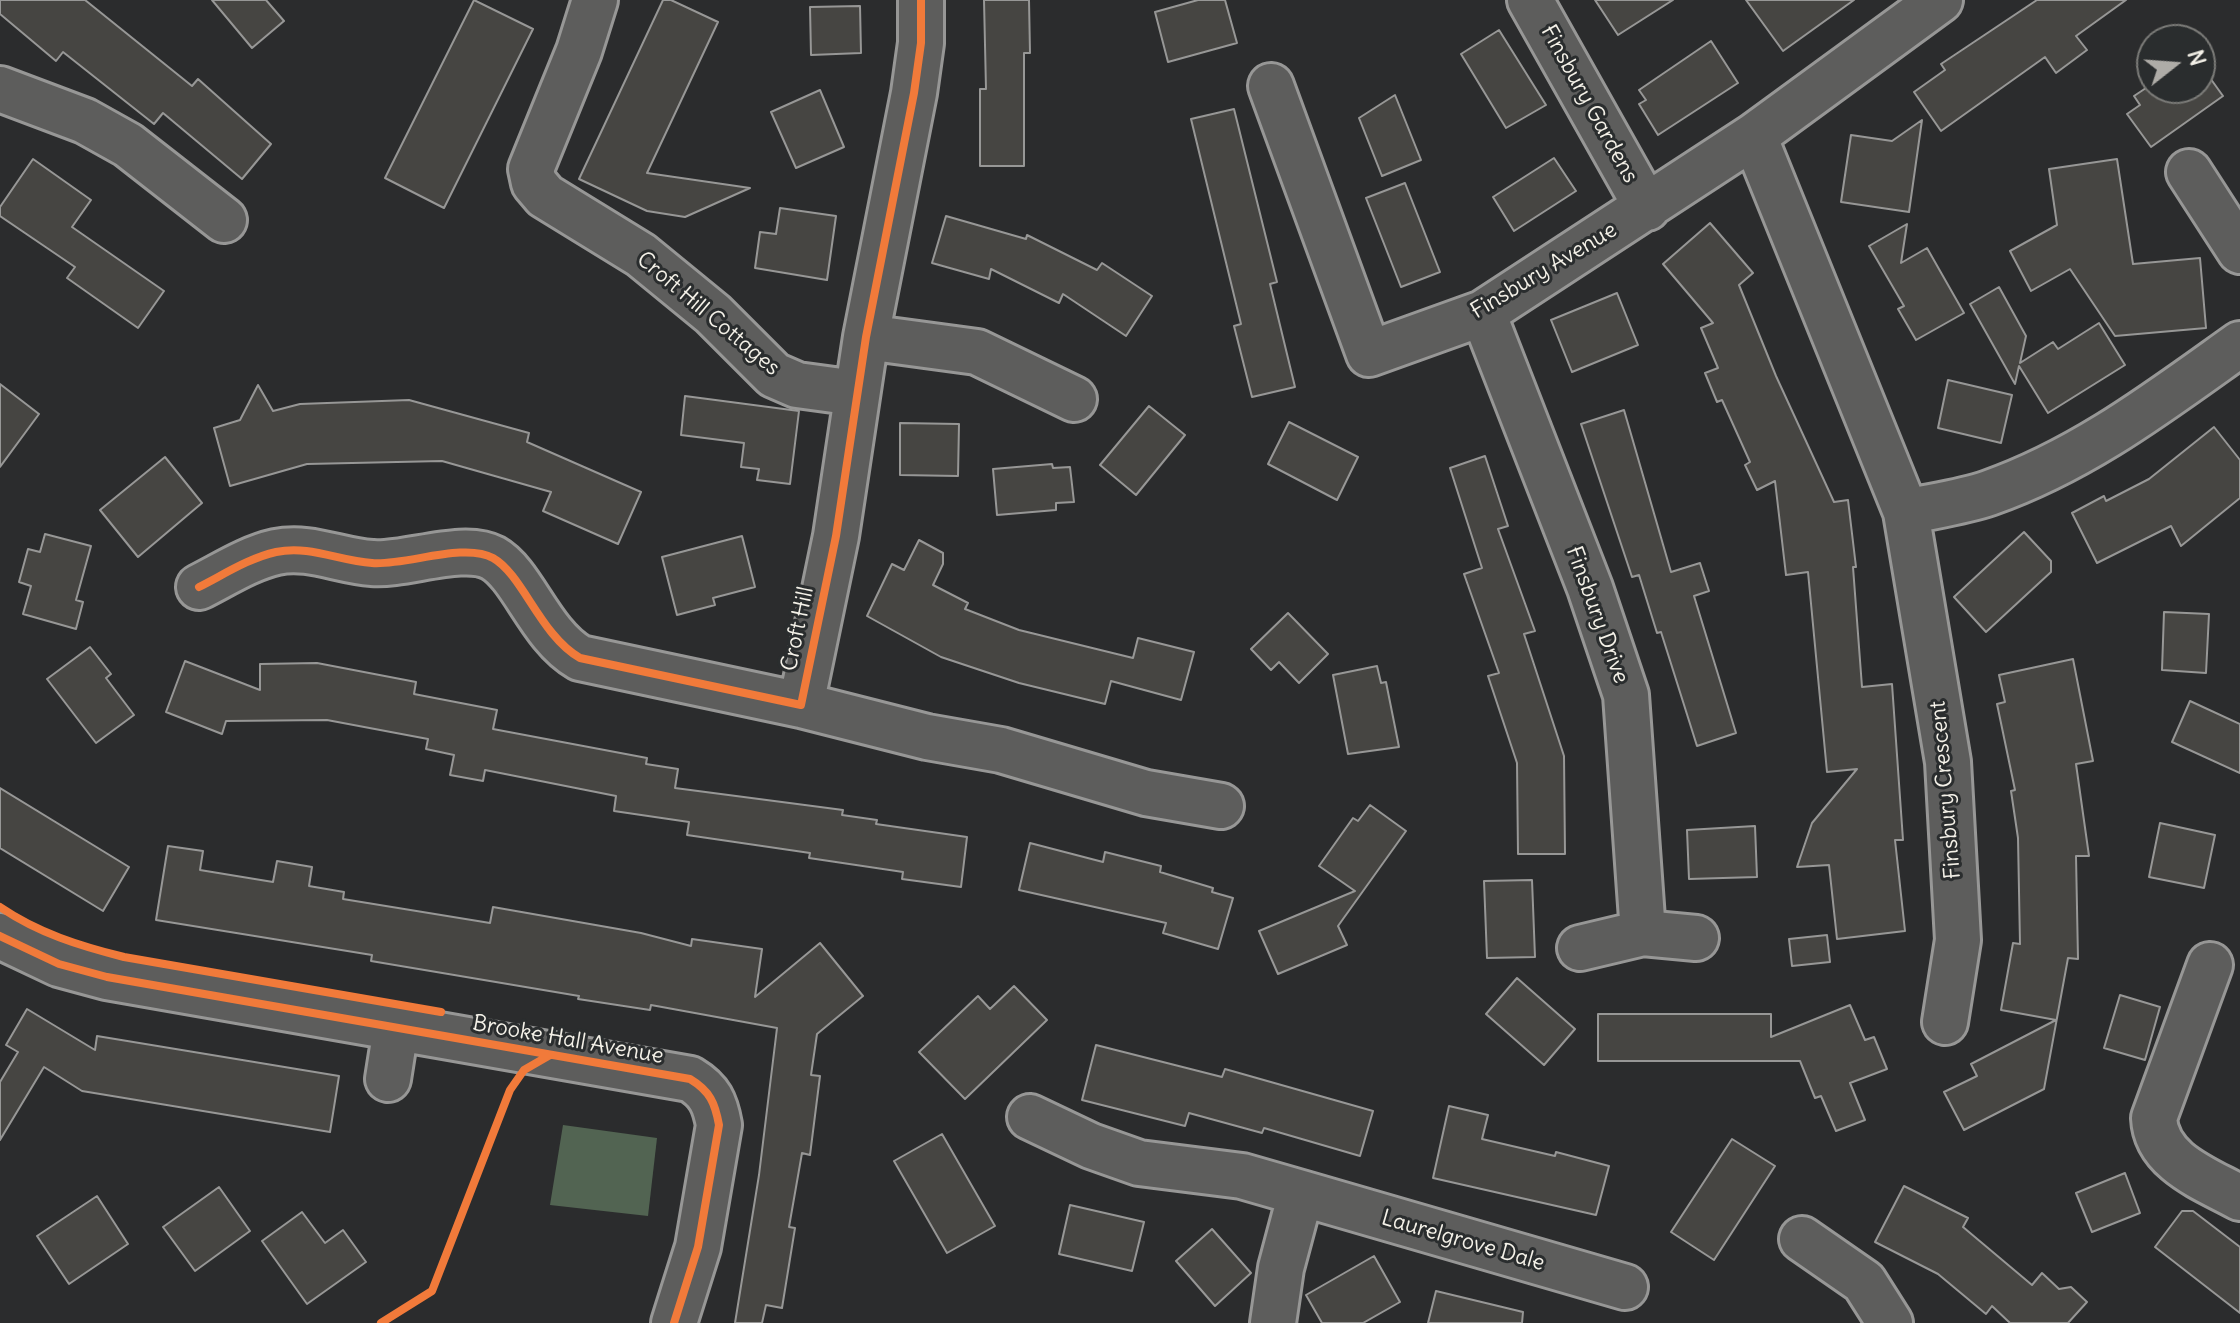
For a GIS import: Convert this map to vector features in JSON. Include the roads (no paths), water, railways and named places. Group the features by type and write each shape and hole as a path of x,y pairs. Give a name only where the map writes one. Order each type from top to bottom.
{"street":[{"name":"Croft Hill Cottages","path":"595,0 579,51 531,169 534,183 545,196 641,255 713,314 774,375 797,385 856,393"},
{"name":"Croft Hill","path":"801,705 836,536 856,393 914,93 921,43 921,0"},
{"name":"Finsbury Gardens","path":"1530,0 1647,208"},
{"name":"Finsbury Avenue","path":"1271,86 1369,354 1483,313 1754,136 1916,7"},
{"path":"0,89 85,121 128,145 224,220"},
{"name":"Finsbury Crescent","path":"1754,136 1906,512 1948,762 1958,940 1945,1022"},
{"path":"2189,172 2240,251"},
{"name":"Finsbury Drive","path":"1483,313 1590,588 1626,695 1643,933"},
{"path":"866,337 977,352 1074,399"},
{"path":"1906,512 1987,494 2048,469 2120,430 2240,344"},
{"name":"Croft Hill","path":"199,587 275,552 311,550 373,563 472,553 493,558 507,572 562,648 580,658 801,705 927,737 1001,750 1146,793 1221,806"},
{"path":"1580,948 1643,933 1696,938"},
{"name":"Brooke Hall Avenue","path":"2,942 59,964 107,977 690,1079 706,1089 715,1105 719,1125 698,1247 674,1323"},
{"path":"2210,965 2154,1118 2155,1135 2163,1149 2180,1164 2240,1198"},
{"path":"388,1079 396,1028"},
{"name":"Laurelgrove Dale","path":"1030,1117 1091,1146 1139,1163 1242,1176 1625,1287"},
{"path":"1273,1323 1281,1268 1301,1193"},
{"path":"1802,1239 1864,1282 1890,1323"}]}
